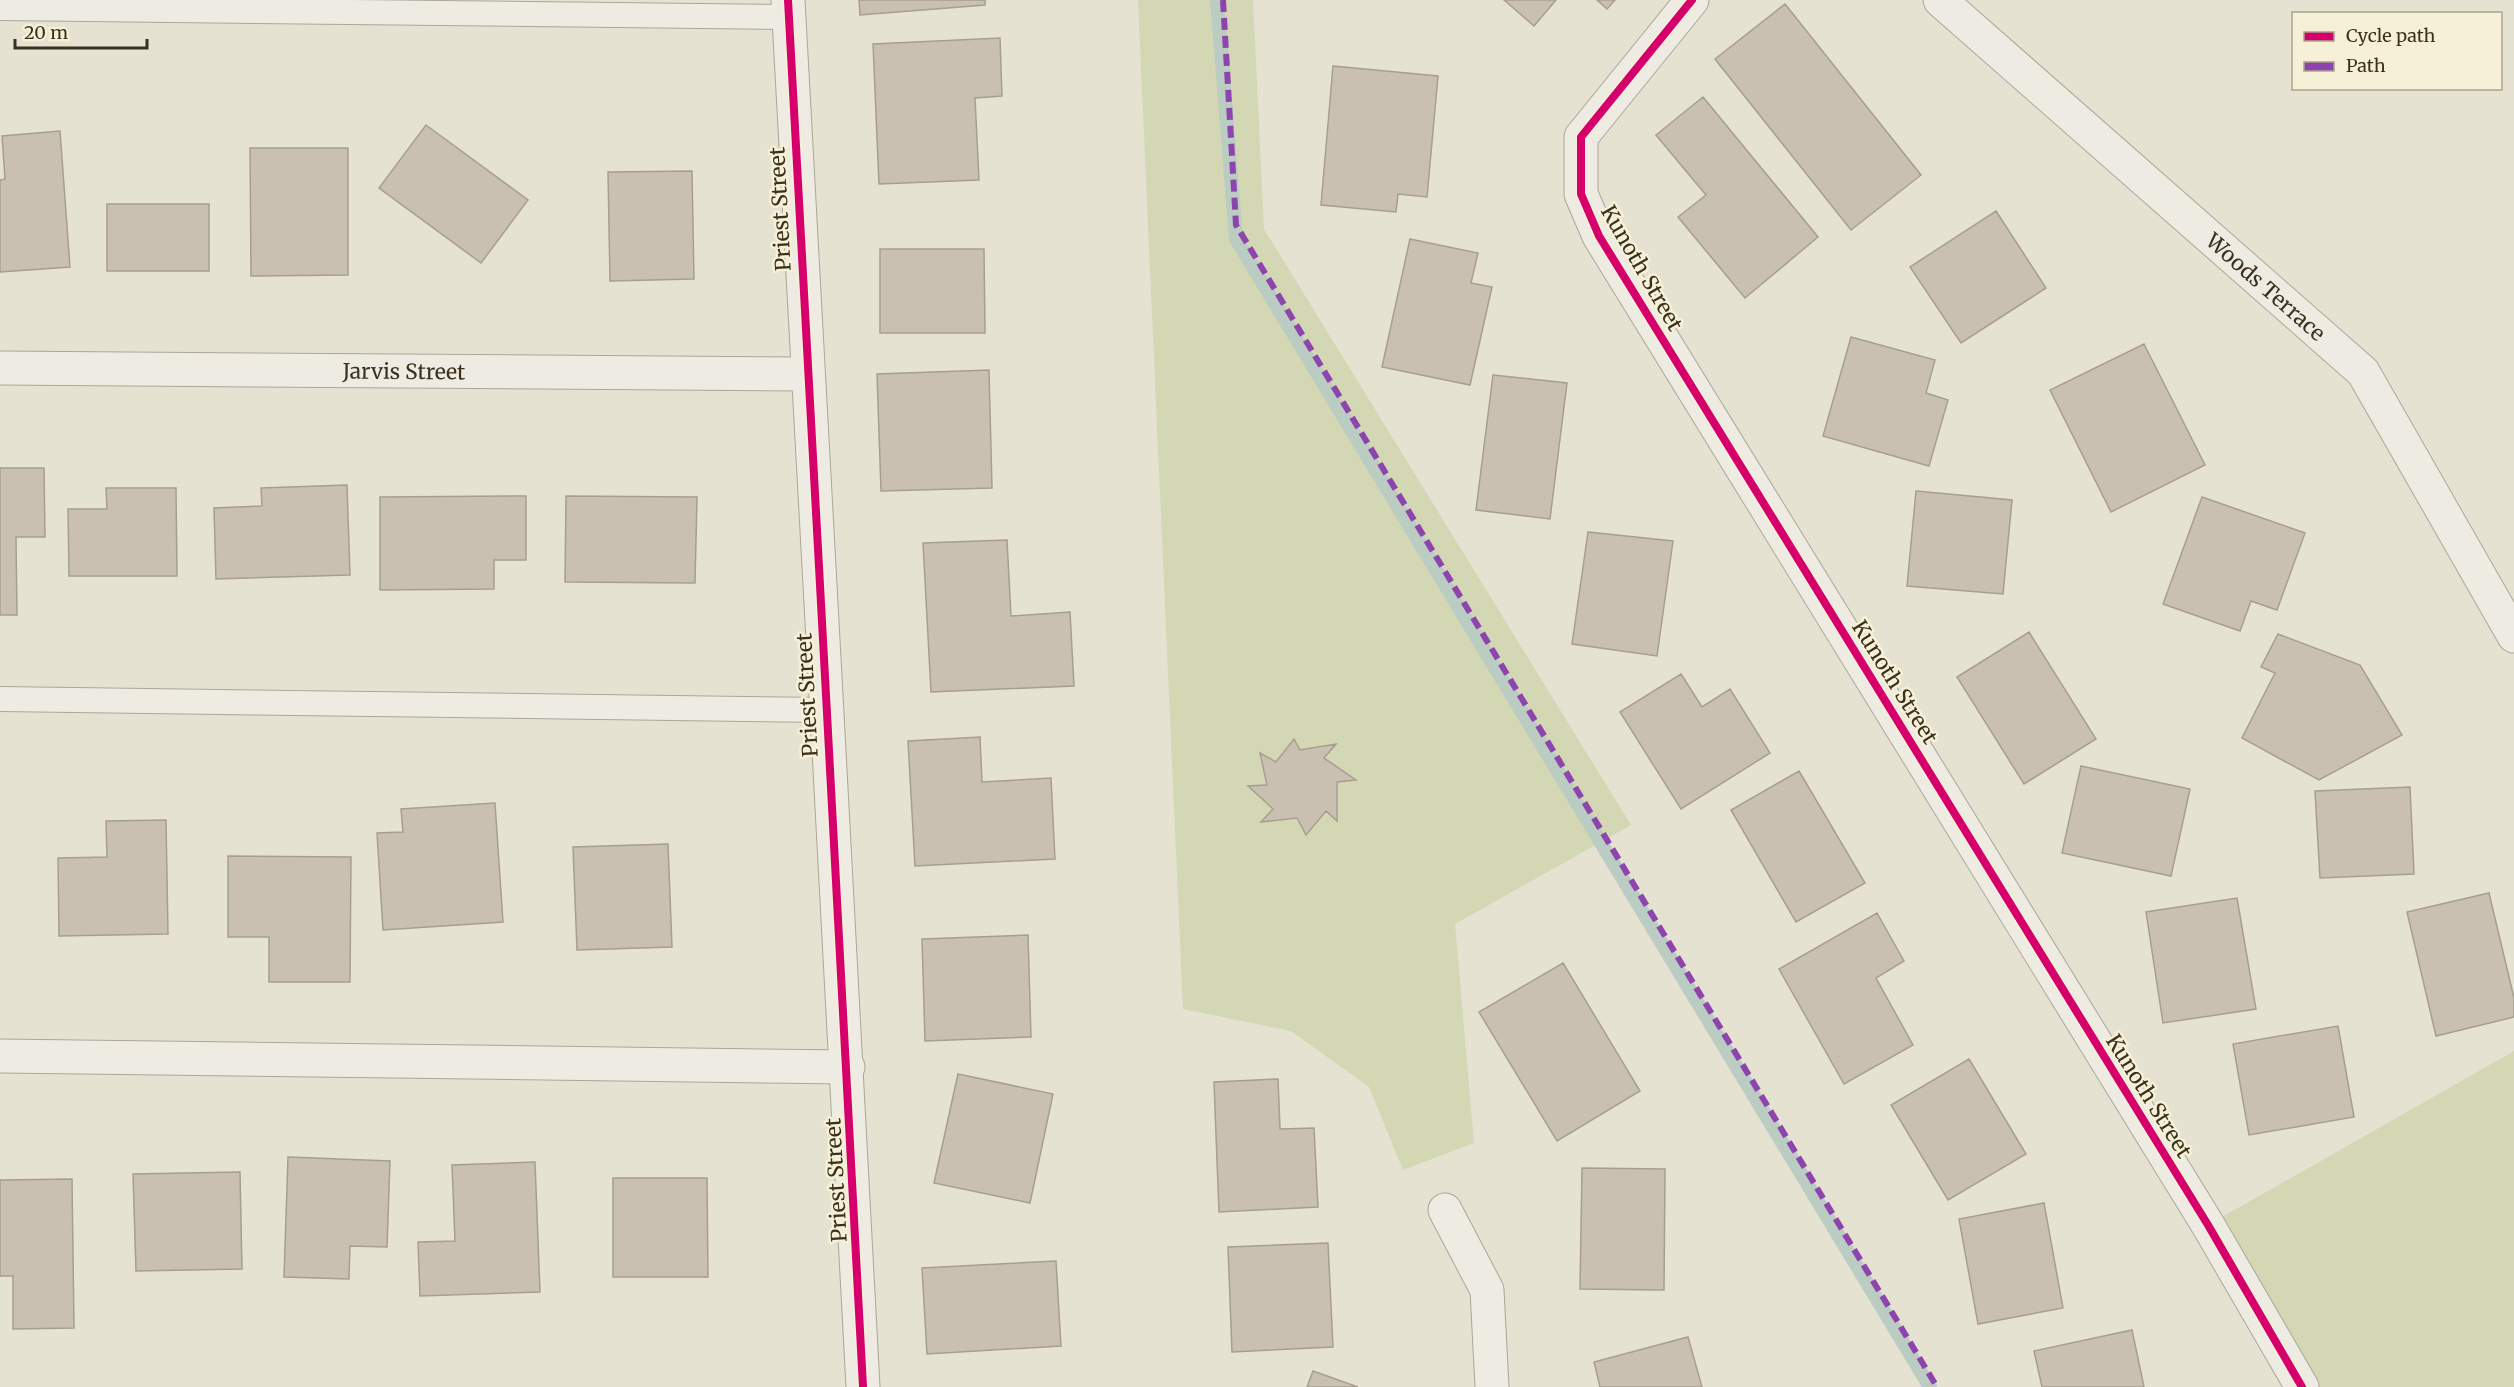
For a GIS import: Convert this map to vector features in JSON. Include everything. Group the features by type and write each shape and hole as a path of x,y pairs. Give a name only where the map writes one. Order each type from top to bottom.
{"street":[{"name":"Kunoth Street","path":"1692,0 1581,138 1581,194 1599,236 2208,1225 2302,1387"},
{"name":"Woods Terrace","path":"1940,0 2363,372 2514,636"},
{"name":"Priest Street","path":"788,9 806,374 848,1067 863,1387"},
{"name":"Jarvis Street","path":"0,368 806,374"},
{"path":"0,1056 848,1067"},
{"path":"1445,1210 1487,1290 1492,1387"}],"lane":[{"path":"0,8 788,9"},
{"path":"0,699 826,710"}],"green space":[{"path":"1138,0 1253,0 1264,229 1631,825 1455,924 1474,1143 1403,1170 1369,1087 1291,1031 1183,1009"},
{"path":"2514,1051 2514,1387 2302,1387 2208,1225"}],"building":[{"path":"859,0 985,0 985,5 860,15"},
{"path":"1504,0 1556,0 1534,26"},
{"path":"1597,0 1615,0 1607,9"},
{"path":"1785,4 1921,175 1851,230 1715,59"},
{"path":"1000,38 1002,96 975,98 979,180 879,184 873,44"},
{"path":"1333,66 1438,76 1427,197 1398,194 1396,212 1321,205"},
{"path":"1703,97 1818,237 1745,298 1678,217 1706,195 1656,135"},
{"path":"426,125 528,200 481,263 379,188"},
{"path":"60,131 70,267 0,272 0,180 5,179 2,136"},
{"path":"250,148 348,148 348,275 251,276"},
{"path":"692,171 694,279 610,281 608,172"},
{"path":"107,204 209,204 209,271 107,271"},
{"path":"1996,211 2046,288 1961,343 1910,267"},
{"path":"1410,239 1478,253 1471,283 1492,287 1470,385 1382,367"},
{"path":"880,249 984,249 985,333 880,333"},
{"path":"1851,337 1935,360 1926,393 1948,400 1929,466 1823,436"},
{"path":"2144,344 2205,465 2111,512 2050,390"},
{"path":"989,370 992,488 881,491 877,374"},
{"path":"1493,375 1567,383 1550,519 1476,510"},
{"path":"0,468 44,468 45,537 16,537 17,615 0,615"},
{"path":"347,485 350,575 216,579 214,508 262,506 261,488"},
{"path":"106,488 176,488 177,576 69,576 68,509 107,509"},
{"path":"1916,491 2012,500 2003,594 1907,586"},
{"path":"526,496 526,560 494,560 494,589 380,590 380,497"},
{"path":"566,496 697,497 695,583 565,582"},
{"path":"2202,497 2305,533 2277,610 2251,601 2240,631 2163,604"},
{"path":"1588,532 1673,541 1657,656 1572,644"},
{"path":"1007,540 1011,616 1070,612 1074,686 931,692 923,543"},
{"path":"2029,632 2096,739 2024,784 1957,677"},
{"path":"2278,634 2360,665 2402,735 2319,780 2242,738 2275,673 2261,667"},
{"path":"1681,674 1702,707 1730,689 1770,753 1681,809 1620,712"},
{"path":"980,737 982,782 1051,778 1055,859 915,866 908,741"},
{"path":"1294,739 1300,750 1336,744 1324,758 1356,780 1337,782 1337,821 1326,811 1306,835 1297,818 1261,822 1273,809 1248,786 1267,785 1260,753 1276,762"},
{"path":"2081,766 2190,789 2171,876 2062,853"},
{"path":"1799,771 1865,883 1796,922 1731,810"},
{"path":"2410,787 2414,874 2320,878 2315,791"},
{"path":"495,803 503,922 383,930 377,833 403,832 401,809"},
{"path":"166,820 168,934 59,936 58,858 107,857 106,821"},
{"path":"668,844 672,947 577,950 573,847"},
{"path":"228,856 351,857 350,982 269,982 269,937 228,937"},
{"path":"2489,893 2514,998 2514,1017 2436,1036 2407,912"},
{"path":"2237,898 2256,1009 2163,1023 2146,912"},
{"path":"1877,913 1904,961 1876,978 1913,1045 1844,1084 1779,969"},
{"path":"1028,935 1031,1037 925,1041 922,939"},
{"path":"1563,963 1640,1091 1557,1141 1479,1012"},
{"path":"2338,1026 2354,1117 2249,1135 2233,1044"},
{"path":"1969,1059 2026,1154 1948,1200 1891,1105"},
{"path":"958,1074 1053,1094 1030,1203 934,1183"},
{"path":"1278,1079 1280,1129 1314,1128 1318,1207 1219,1212 1214,1082"},
{"path":"288,1157 390,1161 387,1247 350,1246 349,1279 284,1277"},
{"path":"535,1162 540,1292 420,1296 418,1242 455,1241 452,1165"},
{"path":"1582,1168 1665,1169 1664,1290 1580,1289"},
{"path":"240,1172 242,1269 136,1271 133,1174"},
{"path":"613,1178 707,1178 708,1277 613,1277"},
{"path":"72,1179 74,1328 13,1329 13,1276 0,1276 0,1180"},
{"path":"2044,1203 2063,1308 1978,1324 1959,1219"},
{"path":"1328,1243 1333,1347 1232,1352 1228,1247"},
{"path":"1056,1261 1061,1346 927,1354 922,1268"},
{"path":"2132,1330 2144,1387 2042,1387 2034,1351"},
{"path":"1688,1337 1702,1387 1600,1387 1594,1362"},
{"path":"1313,1371 1358,1387 1307,1387"}],"waterway":[{"path":"1217,0 1236,239 1930,1387"}],"marked path":[{"path":"1223,0 1236,225 1937,1387"}],"cycle path":[{"path":"788,0 863,1387"},
{"path":"1692,0 1581,137 1581,194 1599,236 2208,1225 2302,1387"}]}
